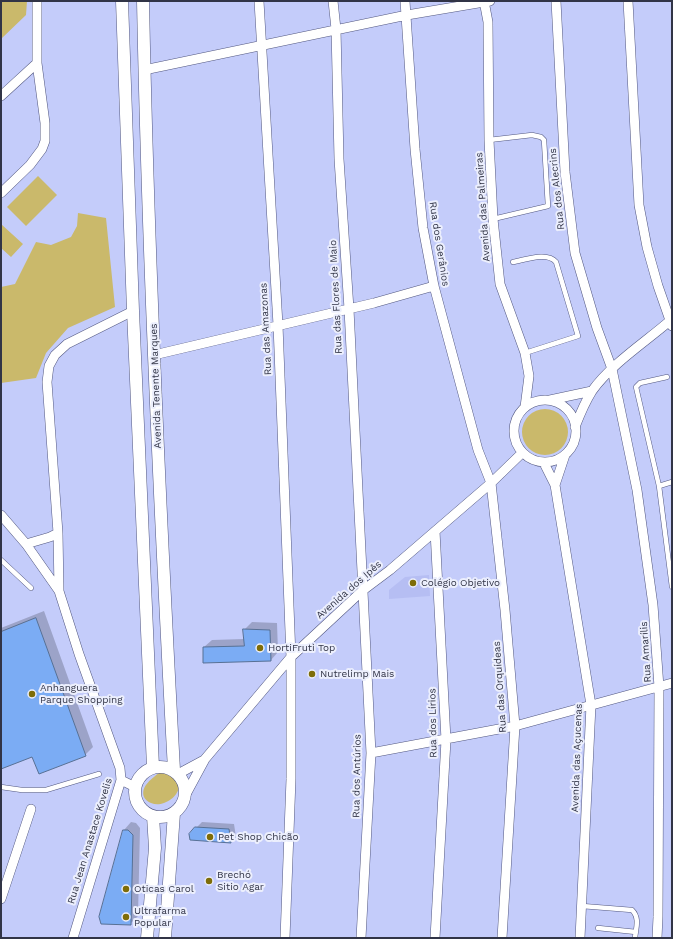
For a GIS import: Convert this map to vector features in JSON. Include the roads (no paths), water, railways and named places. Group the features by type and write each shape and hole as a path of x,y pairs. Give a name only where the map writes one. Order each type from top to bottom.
{"main road":[{"name":"Avenida Tenente Marques","path":"122,1 133,310 153,767"},
{"name":"Avenida Tenente Marques","path":"143,1 154,355 176,772 184,784 185,796"},
{"path":"176,772 160,766 147,770 141,775 135,787 137,801 146,812 152,816 160,817 174,813 181,805 185,796"},
{"path":"165,938 174,813"},
{"path":"147,938 155,848 152,816"}],"street":[{"path":"1,193 30,165 42,149 45,141 37,63 38,1"},
{"name":"Rua das Amazonas","path":"259,1 278,325 291,657 291,779 285,938"},
{"name":"Rua das Flores de Maio","path":"333,1 336,29 339,159 362,591"},
{"name":"Rua dos Gerânios","path":"405,1 415,149 423,228 434,286 478,450 491,483"},
{"path":"144,70 336,29 486,1"},
{"name":"Avenida das Palmeiras","path":"486,1 488,22 489,140 493,219 500,284 525,353 529,376 525,407"},
{"name":"Rua dos Alecrins","path":"556,1 565,165 575,253 597,328 612,369"},
{"path":"592,391 536,402 525,407 515,420 514,428 514,437 517,446 522,453 530,459 544,463 559,459 565,455 574,442 575,427 581,410 592,391 612,369 672,322 658,286 647,247 639,205 628,1"},
{"path":"1,96 37,63"},
{"path":"154,355 374,303 434,286"},
{"path":"59,591 58,533 47,382 49,366 55,355 67,344 133,310"},
{"name":"Rua Amarílis","path":"612,369 637,490 653,605 659,687 657,938"},
{"path":"549,400 564,407 573,419 575,427"},
{"name":"Avenida dos Ipês","path":"185,796 205,759 291,657 362,591 491,483 522,453"},
{"name":"Avenida das Açucenas","path":"555,485 565,455"},
{"name":"Avenida das Açucenas","path":"544,463 555,485 591,705 580,938"},
{"name":"Rua das Orquídeas","path":"491,483 505,610 515,726 502,938"},
{"name":"Rua Jean Anastace Kovelis","path":"1,515 26,544 59,591 79,654 118,758 121,774 73,938"},
{"name":"Rua dos Lírios","path":"435,531 446,740 435,938"},
{"path":"26,544 58,533"},
{"name":"Rua dos Antúrios","path":"361,938 371,753 362,591"},
{"path":"371,753 515,726 672,683"},
{"name":"Avenida dos Ipês","path":"176,772 205,759"},
{"path":"120,780 135,787"},
{"path":"1,899 31,809"}],"lane":[{"path":"489,140 532,135 541,137 544,140 548,206 493,219"},
{"path":"513,262 542,256 554,259 578,336 525,353"},
{"path":"667,377 640,383 636,387 659,486 672,587"},
{"path":"659,486 672,482"},
{"path":"2,561 31,588"},
{"path":"1,787 22,790 46,790 99,774"},
{"path":"582,906 632,910 637,915 638,921 636,938"},
{"path":"598,928 636,932"}],"place":[{"name":"Colégio Objetivo","path":"413,583"},
{"name":"HortiFruti Top","path":"260,648"},
{"name":"Nutrelimp Mais","path":"312,674"},
{"name":"Anhanguera Parque Shopping","path":"32,694"},
{"name":"Pet Shop Chicão","path":"210,837"},
{"name":"Brechó Sitio Agar","path":"209,881"},
{"name":"Oticas Carol","path":"126,889"},
{"name":"Ultrafarma Popular","path":"126,917"}]}
